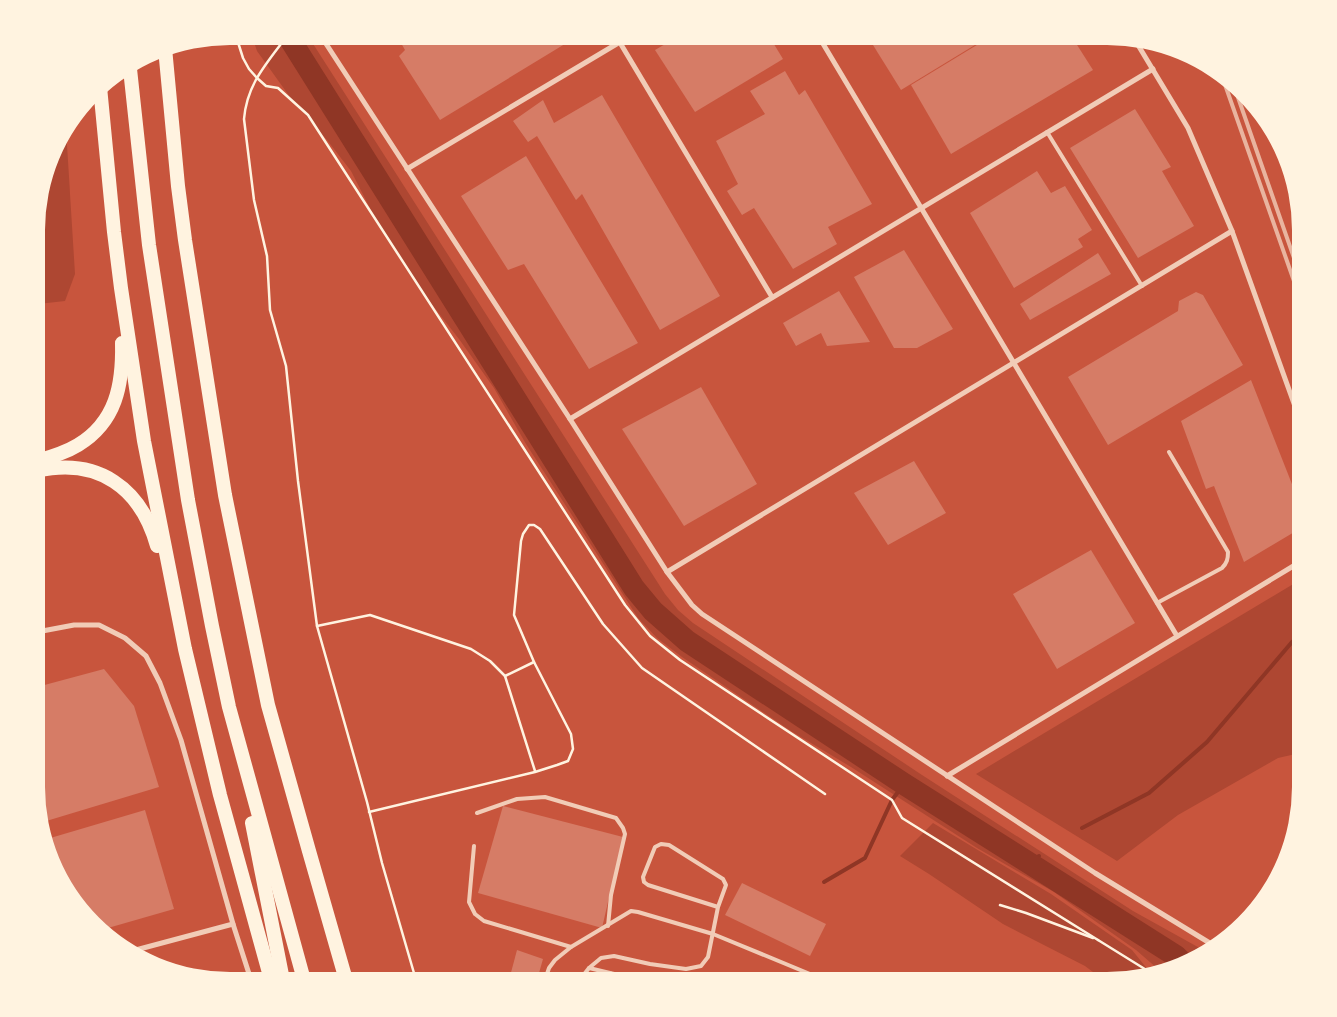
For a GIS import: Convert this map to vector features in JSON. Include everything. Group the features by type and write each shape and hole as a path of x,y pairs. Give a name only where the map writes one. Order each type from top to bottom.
{"highway":[{"path":"166,57 184,240 224,495 268,705 344,972"},
{"path":"131,74 149,245 188,500 281,972"},
{"path":"101,97 121,288 144,441 185,649"},
{"path":"45,459 77,446 91,436 101,425 116,399 122,368 121,288"},
{"path":"45,470 61,467 85,469 110,479 135,500 142,509 153,533 269,972"},
{"path":"229,707 302,972"}],"street":[{"path":"327,45 668,572 692,605 702,614 1095,873 1208,942"},
{"path":"407,169 615,45"},
{"path":"622,45 772,297"},
{"path":"824,45 1177,636"},
{"path":"1141,49 1188,128 1232,231 1292,398"},
{"path":"570,419 1153,69"},
{"path":"668,572 1232,231"},
{"path":"947,776 1292,567"},
{"path":"45,630 74,625 99,626 125,638 146,656 160,683 181,740 248,972"},
{"path":"141,949 233,924"}],"lane":[{"path":"1047,132 1142,286"},
{"path":"1157,603 1222,568 1228,558 1228,552 1168,452"},
{"path":"477,813 517,799 546,797 616,818 625,834 611,895 608,926"},
{"path":"586,972 601,958 614,956 686,969 701,966 708,958 718,907 726,885 723,879 669,845 661,844 654,847 643,877 644,882 648,885 718,907"},
{"path":"474,846 469,902 475,914 484,920 571,947"},
{"path":"548,972 555,960 571,947 631,912 638,912 712,934 805,972"},
{"path":"589,968 606,972"}],"path":[{"path":"280,45 252,86 245,108 244,119 254,200 267,256 270,310 286,366 298,481 317,626 414,972"},
{"path":"369,812 535,772 558,766 568,761 573,749 571,734 534,662 514,615 522,534 530,525 540,529 603,624 642,668 825,794"},
{"path":"317,626 370,615 471,649 490,661 505,676 535,772"},
{"path":"505,676 534,662"},
{"path":"1000,905 1098,940 1143,968"}],"shaded area":[{"path":"255,45 314,45 665,594 678,610 693,623 922,775 1133,911 1198,947 1178,958 1155,966 1136,950 1054,892 977,848 791,731 657,638 638,618 526,444 494,388 419,288 371,210 351,171 290,97 257,51"},
{"path":"67,143 75,274 65,301 45,303 45,218 51,182"},
{"path":"1292,585 1292,755 1278,758 1178,815 1117,861 976,774"},
{"path":"933,823 1051,894 1132,950 1146,967 1119,972 1093,972 1085,966 1003,924 900,856"}],"building":[{"path":"402,45 563,45 440,120 399,56 405,50"},
{"path":"664,45 774,45 783,59 695,112 655,50"},
{"path":"873,45 975,45 901,90"},
{"path":"977,45 1077,45 1093,70 951,154 911,85"},
{"path":"785,71 799,95 805,90 872,204 828,227 837,244 793,269 754,208 742,215 727,191 738,184 716,141 765,114 750,91"},
{"path":"602,95 720,296 660,330 582,194 576,200 537,136 528,142 513,121 543,100 554,123"},
{"path":"1135,109 1171,167 1162,171 1194,226 1138,258 1070,148"},
{"path":"526,156 638,343 589,369 524,264 508,270 461,196"},
{"path":"1037,171 1051,193 1065,186 1092,230 1078,239 1083,247 1014,288 970,213"},
{"path":"904,250 953,329 917,348 894,348 854,277"},
{"path":"1098,253 1111,274 1030,320 1020,304"},
{"path":"839,291 870,342 827,346 821,333 796,346 783,323"},
{"path":"1196,292 1203,295 1243,365 1108,445 1068,377 1178,311 1179,301"},
{"path":"1251,380 1292,484 1292,533 1244,562 1214,486 1206,489 1181,421"},
{"path":"701,387 757,484 684,526 622,429"},
{"path":"914,461 946,513 888,545 854,493"},
{"path":"1091,550 1135,623 1057,669 1013,594"},
{"path":"104,669 134,706 159,787 49,820 45,799 45,685"},
{"path":"503,806 623,837 602,928 478,893"},
{"path":"145,810 174,909 110,927 99,918 76,890 64,869 52,838"},
{"path":"742,883 826,924 810,956 725,915"},
{"path":"517,950 543,959 539,972 511,972"}],"waterway":[{"path":"294,45 634,588 653,611 687,641 904,784 1178,958"},
{"path":"1082,828 1149,793 1207,742 1292,642"},
{"path":"824,882 865,858 892,800 904,784"},
{"path":"1027,862 1039,856"}],"railway":[{"path":"1227,89 1292,275"},
{"path":"1239,100 1292,252"}]}
